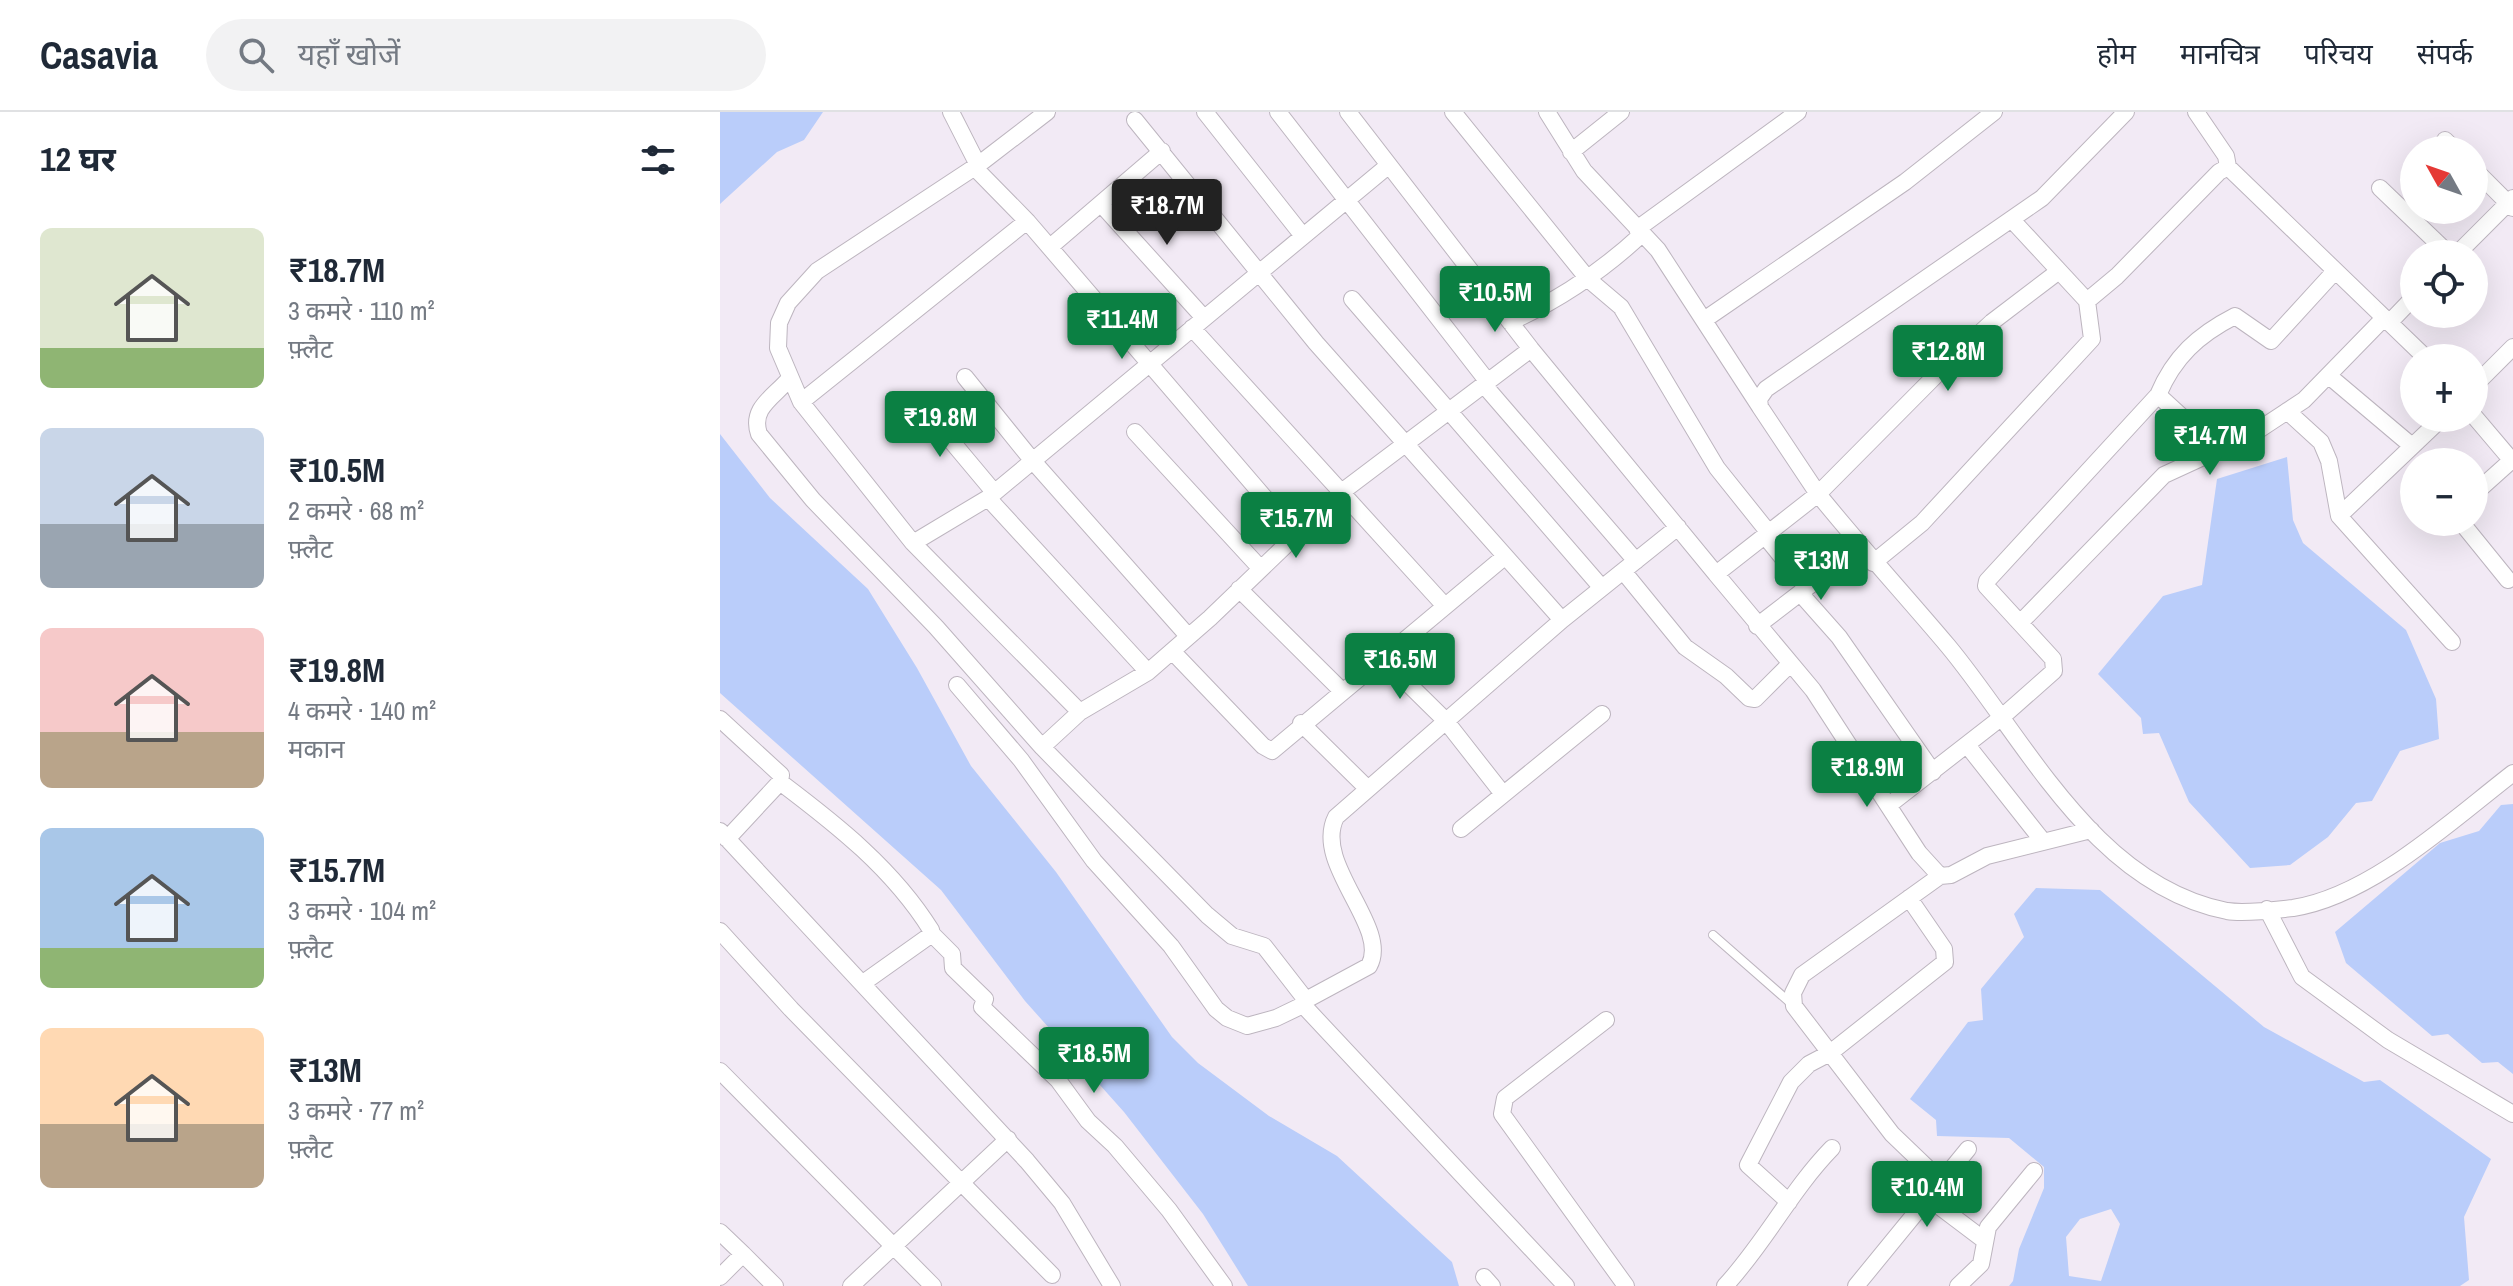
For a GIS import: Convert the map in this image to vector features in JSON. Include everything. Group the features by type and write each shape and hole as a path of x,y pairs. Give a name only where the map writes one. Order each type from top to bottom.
{"street":[{"path":"951,112 976,166 1050,247 1295,533"},
{"path":"1047,112 976,166 817,271 799,288 779,323 778,348 801,402 913,543 1080,712"},
{"path":"1205,112 1303,236"},
{"path":"1278,112 1629,566 1685,647 1726,676 1749,698 1755,699 1789,665"},
{"path":"1348,112 1531,349 1789,665 1813,690 1929,867 1940,876"},
{"path":"1453,112 1588,279 1621,307 1633,323 1717,468 1767,534 1803,591 1839,637 1933,772"},
{"path":"1547,112 1571,152 1658,250 1818,494 1873,563 1947,646 2091,830 2131,866 2180,897 2229,911 2295,908 2349,890 2416,848 2513,773"},
{"path":"1571,152 1621,112"},
{"path":"1510,322 1537,310 1588,279 1639,232 1798,112"},
{"path":"1704,320 1905,182 1994,112"},
{"path":"1760,407 1759,399 1766,389 2042,198 2126,112"},
{"path":"2196,112 2226,156 2228,167 2411,344"},
{"path":"1135,120 1261,271 1316,343 1503,558 1562,620"},
{"path":"1050,247 1162,151"},
{"path":"913,543 991,495 1389,165"},
{"path":"2087,301 2228,167"},
{"path":"2472,240 2511,203 2488,182"},
{"path":"2380,188 2434,240"},
{"path":"1101,204 1339,494 1444,605"},
{"path":"1873,563 1922,523 2092,339 2087,301 2012,220"},
{"path":"801,402 1027,221"},
{"path":"1716,574 1818,494 1954,357 1992,322 2059,271"},
{"path":"1889,805 2002,717 2054,671 2056,665 1986,586 1987,581 2158,395 2168,372 2197,339 2235,316 2271,341 2335,271"},
{"path":"1352,299 1602,588"},
{"path":"2020,623 2164,475 2219,451 2287,411 2400,308"},
{"path":"2488,372 2513,347"},
{"path":"1042,747 1080,712 1148,672 1339,494 1531,349"},
{"path":"2329,376 2403,448"},
{"path":"965,377 1032,460 1188,636"},
{"path":"789,379 759,410 756,424 759,434 813,500 936,627 1042,747 1225,933 1264,946 1304,1002 1566,1286"},
{"path":"2158,395 2219,451"},
{"path":"917,400 991,495 1148,672"},
{"path":"2287,411 2321,442 2329,461 2339,516 2452,642"},
{"path":"1135,432 1261,569"},
{"path":"2416,448 2430,432"},
{"path":"2488,432 2512,461 2488,482"},
{"path":"2339,516 2400,464"},
{"path":"957,685 1021,760 1094,861 1171,946 1216,1009 1227,1018 1247,1026 1276,1018 1369,966 1373,958 1374,943 1346,887 1331,839 1331,827 1336,817 1562,620 1678,527"},
{"path":"2472,536 2508,580"},
{"path":"1757,626 1860,547"},
{"path":"1172,651 1268,751 1503,558"},
{"path":"1239,589 1341,690"},
{"path":"1381,657 1445,720 1503,794"},
{"path":"1461,829 1602,714"},
{"path":"720,719 780,773 780,782 725,843 863,983 1008,1139 1062,1203 1112,1286"},
{"path":"1301,723 1368,789"},
{"path":"1967,745 2042,840"},
{"path":"780,782 865,850 905,893 932,934 952,954 953,968 985,999 982,1007 1058,1080 1088,1121 1115,1146 1169,1210 1224,1286"},
{"path":"1941,1181 1892,1134 1794,1006 1793,993 1802,975 1940,876 1951,875 1987,856 2091,830"},
{"path":"1789,1202 1749,1168 1749,1161 1791,1082 1809,1064 1830,1053 1945,962 1944,949 1909,898"},
{"path":"2267,909 2302,977 2388,1040 2513,1114"},
{"path":"720,931 1052,1275"},
{"path":"863,983 932,934"},
{"path":"1606,1020 1505,1098 1502,1114 1626,1286"},
{"path":"720,1071 933,1286"},
{"path":"851,1286 1008,1139"},
{"path":"1725,1286 1832,1148"},
{"path":"1856,1286 1968,1149"},
{"path":"1958,1286 1981,1264 1986,1254 1984,1240 1988,1227 2034,1171"},
{"path":"1927,1197 1984,1240"},
{"path":"720,1232 775,1286"},
{"path":"720,1277 743,1254"}],"lane":[{"path":"1713,935 1794,1006"}],"water":[{"path":"720,112 823,112 804,140 777,152 720,204"},
{"path":"720,434 770,498 868,589 917,668 971,766 1056,872 1172,1037 1198,1063 1269,1116 1337,1156 1452,1262 1459,1286 1248,1286 1203,1214 1124,1112 1025,1001 941,890 720,693"},
{"path":"2287,457 2293,520 2303,543 2406,630 2436,699 2439,739 2400,751 2372,801 2356,803 2328,837 2290,865 2250,868 2189,802 2159,733 2143,734 2141,718 2098,674 2163,596 2202,585 2217,479"},
{"path":"2513,804 2513,1074 2498,1062 2482,1063 2448,1034 2432,1036 2346,963 2335,932 2440,843 2479,831 2501,805"},
{"path":"2036,888 2100,890 2264,1027 2364,1082 2380,1080 2491,1159 2464,1217 2469,1280 2460,1286 2009,1286 2013,1281 2019,1249 2044,1188 2044,1167 2009,1138 1937,1136 1936,1120 1910,1099 1968,1022 1983,1020 1981,989 2024,937 2014,914","holes":["2111,1209 2120,1224 2101,1281 2069,1276 2066,1237 2080,1219"]}]}
